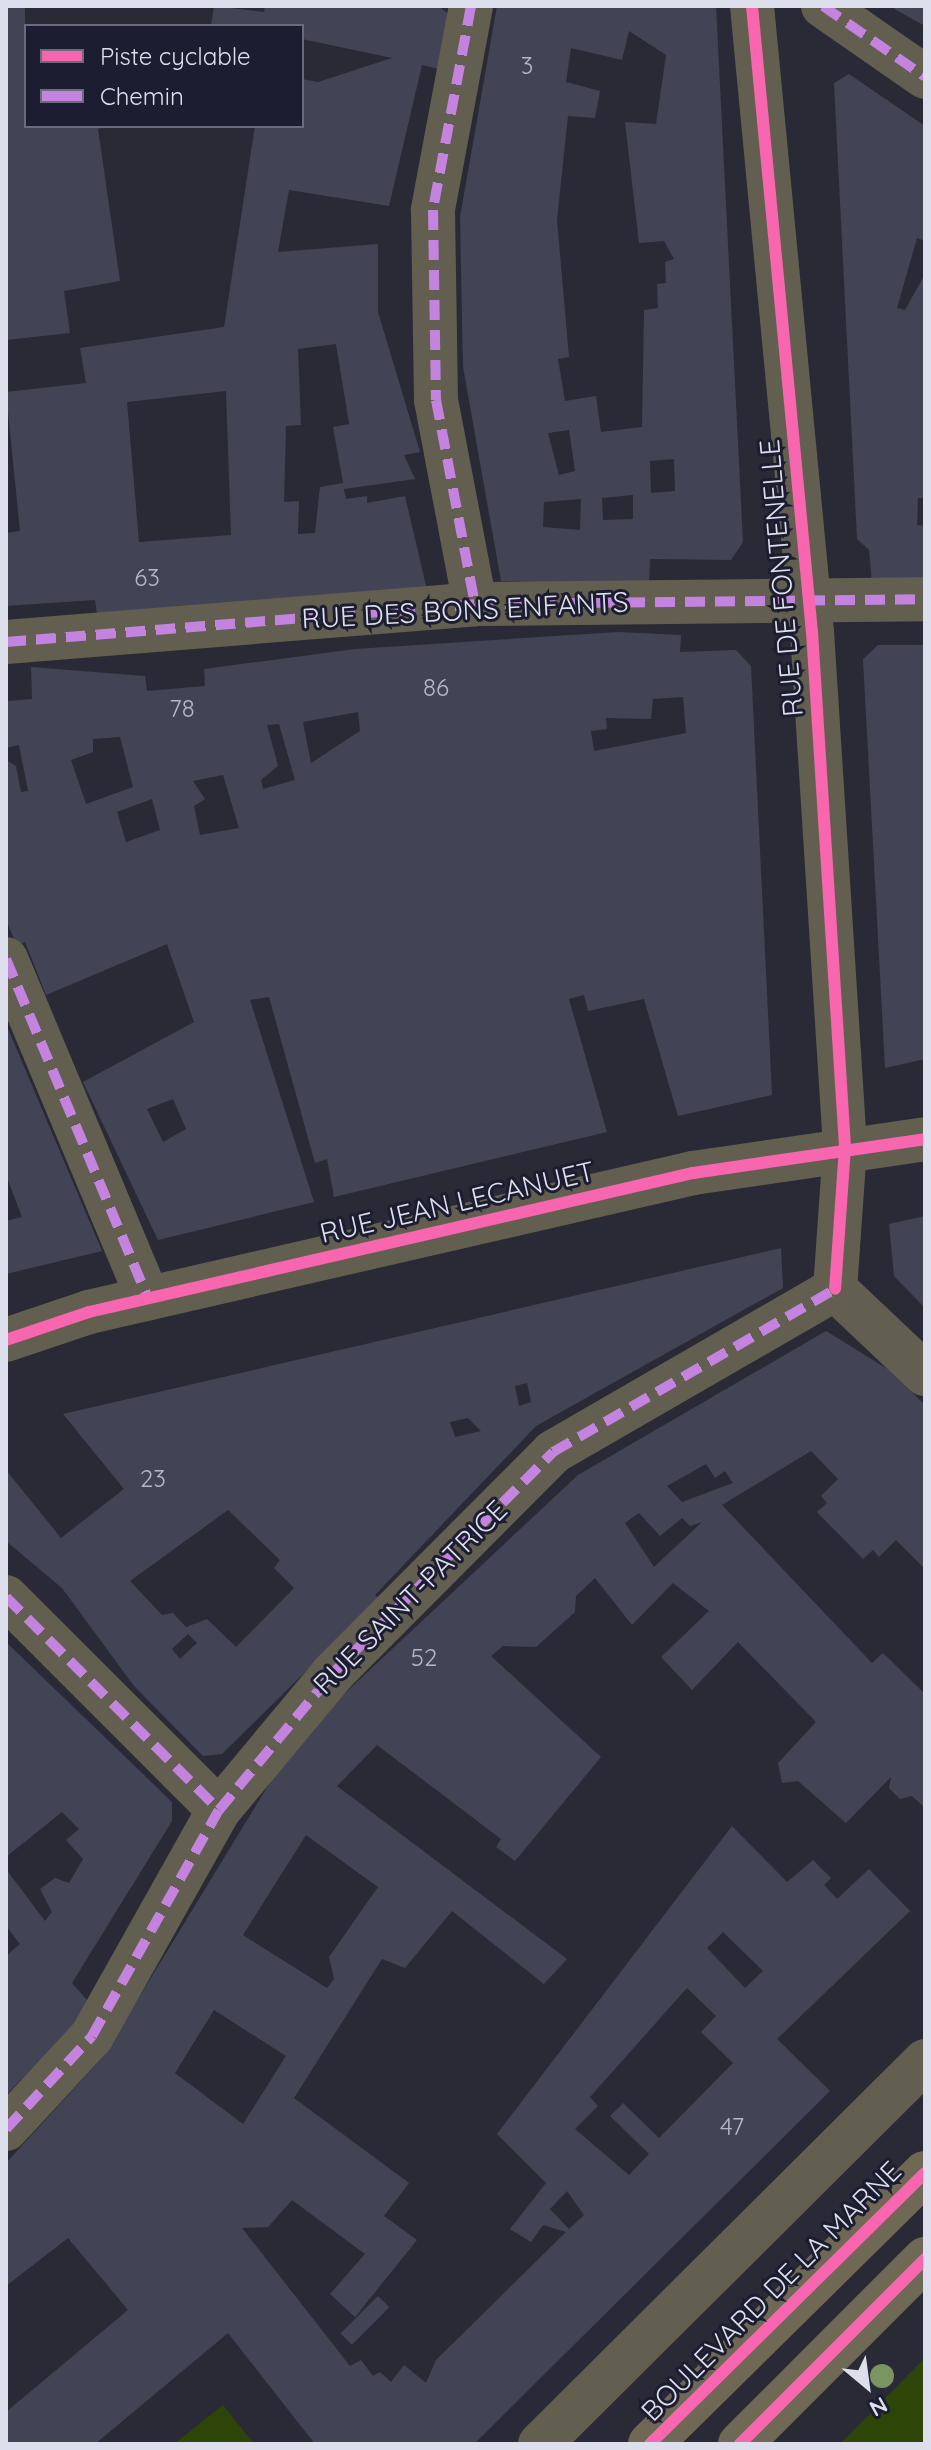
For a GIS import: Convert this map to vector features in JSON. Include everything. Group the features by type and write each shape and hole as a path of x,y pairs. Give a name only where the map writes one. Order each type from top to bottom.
{"main road":[{"name":"BOULEVARD DE LA MARNE","path":"650,2444 925,2173"},
{"path":"740,2444 925,2259"}],"street":[{"path":"471,6 433,210 436,400 475,604"},
{"name":"RUE DE FONTENELLE","path":"752,6 810,596 845,1147"},
{"path":"823,6 925,77"},
{"name":"RUE DES BONS ENFANTS","path":"6,642 475,604 810,596 925,599"},
{"path":"6,959 148,1298"},
{"name":"RUE JEAN LECANUET","path":"6,1340 148,1298 693,1173 845,1147 925,1139"},
{"path":"845,1147 835,1289 925,1374"},
{"name":"RUE SAINT-PATRICE","path":"6,2129 92,2036 219,1810 333,1673 553,1452 835,1289"},
{"path":"6,1597 219,1810"},
{"name":"BOULEVARD DE LA MARNE","path":"540,2444 925,2061"}],"green space":[{"path":"925,2358 925,2444 840,2444"},
{"path":"223,2405 254,2444 174,2444"}],"building":[{"path":"6,6 25,6 24,128 101,128 98,129 120,281 64,291 70,333 6,340"},
{"path":"214,6 264,12 265,6 438,6 454,18 447,71 422,65 389,206 289,190 278,252 378,244 378,312 420,452 404,455 415,479 344,489 346,499 367,496 367,503 405,496 427,590 97,615 95,600 6,606 6,533 20,531 6,392 86,383 80,348 224,327 255,128 304,128 304,79 318,82 392,58 304,39 304,24 211,24","holes":["336,344 349,424 333,427 343,483 320,487 315,533 298,534 299,501 284,502 286,426 301,425 298,349","226,391 231,535 139,542 127,402"]},
{"path":"497,6 716,6 743,542 731,560 650,559 649,585 501,581 463,367 460,217","holes":["629,31 666,55 656,124 625,122 639,243 664,241 674,259 665,262 666,283 657,284 658,308 644,310 642,427 601,432 596,396 565,401 558,359 569,357 557,220 568,116 595,118 600,91 566,82 571,48 622,60","569,430 575,471 559,475 548,433","674,459 675,491 651,493 650,461","633,495 633,519 603,520 602,498","581,499 580,530 543,527 544,502"]},
{"path":"892,6 925,6 925,26 896,10"},
{"path":"849,74 925,126 925,241 917,238 897,308 905,310 925,274 925,498 918,498 917,525 925,526 925,586 872,584 869,550 857,539 834,83"},
{"path":"618,632 681,635 680,652 736,650 751,666 772,1095 678,1116 644,999 588,1011 584,995 569,999 607,1132 334,1197 327,1159 315,1163 269,997 250,1000 314,1202 158,1240 83,1082 194,1022 167,944 46,995 25,942 17,946 6,920 6,760 16,766 21,792 28,791 19,745 6,748 6,701 32,699 31,667 145,676 147,691 205,686 204,669 355,649","holes":["683,697 686,733 594,751 591,731 607,729 606,718 651,719 653,699","358,712 360,731 311,763 303,722","279,724 295,780 263,789 261,780 278,766 267,725","120,737 133,787 86,804 71,760 93,752 93,739","223,775 239,828 200,835 194,806 205,799 193,781","152,799 160,830 126,842 117,812","173,1099 186,1129 163,1142 147,1109"]},
{"path":"878,645 925,645 925,1059 885,1068 863,659"},
{"path":"6,1024 102,1251 6,1274 6,1221 22,1217 6,1175"},
{"path":"925,1216 925,1308 894,1276 889,1224"},
{"path":"781,1248 783,1288 536,1426 375,1595 379,1599 222,1754 203,1756 134,1686 62,1588 6,1541 6,1470 61,1538 124,1489 63,1414","holes":["527,1383 531,1402 519,1406 515,1386","468,1418 481,1431 455,1437 450,1422","228,1510 280,1560 274,1568 294,1588 236,1647 207,1619 186,1627 173,1613 162,1615 130,1581","188,1634 197,1643 180,1659 172,1649"]},
{"path":"826,1331 889,1370 925,1405 925,1569 896,1540 879,1557 873,1550 863,1559 817,1512 827,1503 821,1496 838,1479 811,1451 722,1505 872,1663 883,1653 925,1694 925,1808 912,1796 900,1799 889,1788 891,1777 846,1823 798,1781 782,1783 778,1763 816,1722 738,1642 692,1690 661,1657 709,1611 673,1583 632,1625 595,1578 576,1596 575,1612 536,1647 503,1646 491,1656 601,1757 515,1861 496,1847 501,1839 377,1745 337,1786 567,1959 544,1984 452,1911 405,1968 382,1959 294,2098 409,2183 384,2216 417,2240 355,2317 330,2294 365,2254 292,2200 268,2227 242,2228 350,2366 361,2360 373,2376 380,2372 391,2382 404,2365 426,2383 436,2360 566,2232 543,2225 531,2242 510,2229 546,2183 497,2134 732,1826 787,1882 813,1860 831,1878 824,1885 837,1899 869,1869 910,1911 777,2039 830,2091 474,2444 315,2444 228,2333 95,2444 6,2444 6,2412 128,2310 68,2238 6,2286 6,2163 102,2058 277,1771 328,1709 578,1475","holes":["706,1464 715,1478 725,1471 733,1483 682,1502 667,1486","639,1513 660,1536 682,1518 690,1526 702,1522 654,1567 625,1523","306,1835 378,1887 329,1957 334,1979 327,1988 243,1935","723,1932 763,1971 745,1988 707,1948","687,1988 716,2016 701,2032 733,2063 659,2138 623,2103 610,2116 649,2154 629,2175 575,2129 598,2106 590,2097","214,2010 286,2056 243,2124 175,2073","567,2191 584,2215 569,2229 550,2209"]},
{"path":"6,1642 172,1802 172,1821 72,1983 93,2007 6,2095 6,1956 20,1944 6,1926 6,1869 45,1921 52,1912 40,1889 55,1878 69,1883 83,1859 66,1840 79,1829 62,1812 6,1857"},
{"path":"378,2296 389,2307 352,2345 341,2333"}],"marked path":[{"path":"471,6 433,210 436,400 475,604"},
{"path":"823,6 925,77"},
{"path":"6,642 475,604 925,599"},
{"path":"6,959 148,1298"},
{"path":"6,2129 92,2036 219,1810 333,1673 553,1452 835,1289"},
{"path":"6,1597 219,1810"}],"cycle path":[{"path":"752,6 812,632 845,1147 835,1289"},
{"path":"6,1340 89,1312 693,1173 925,1139"},
{"path":"650,2444 925,2173"},
{"path":"740,2444 925,2259"}]}
